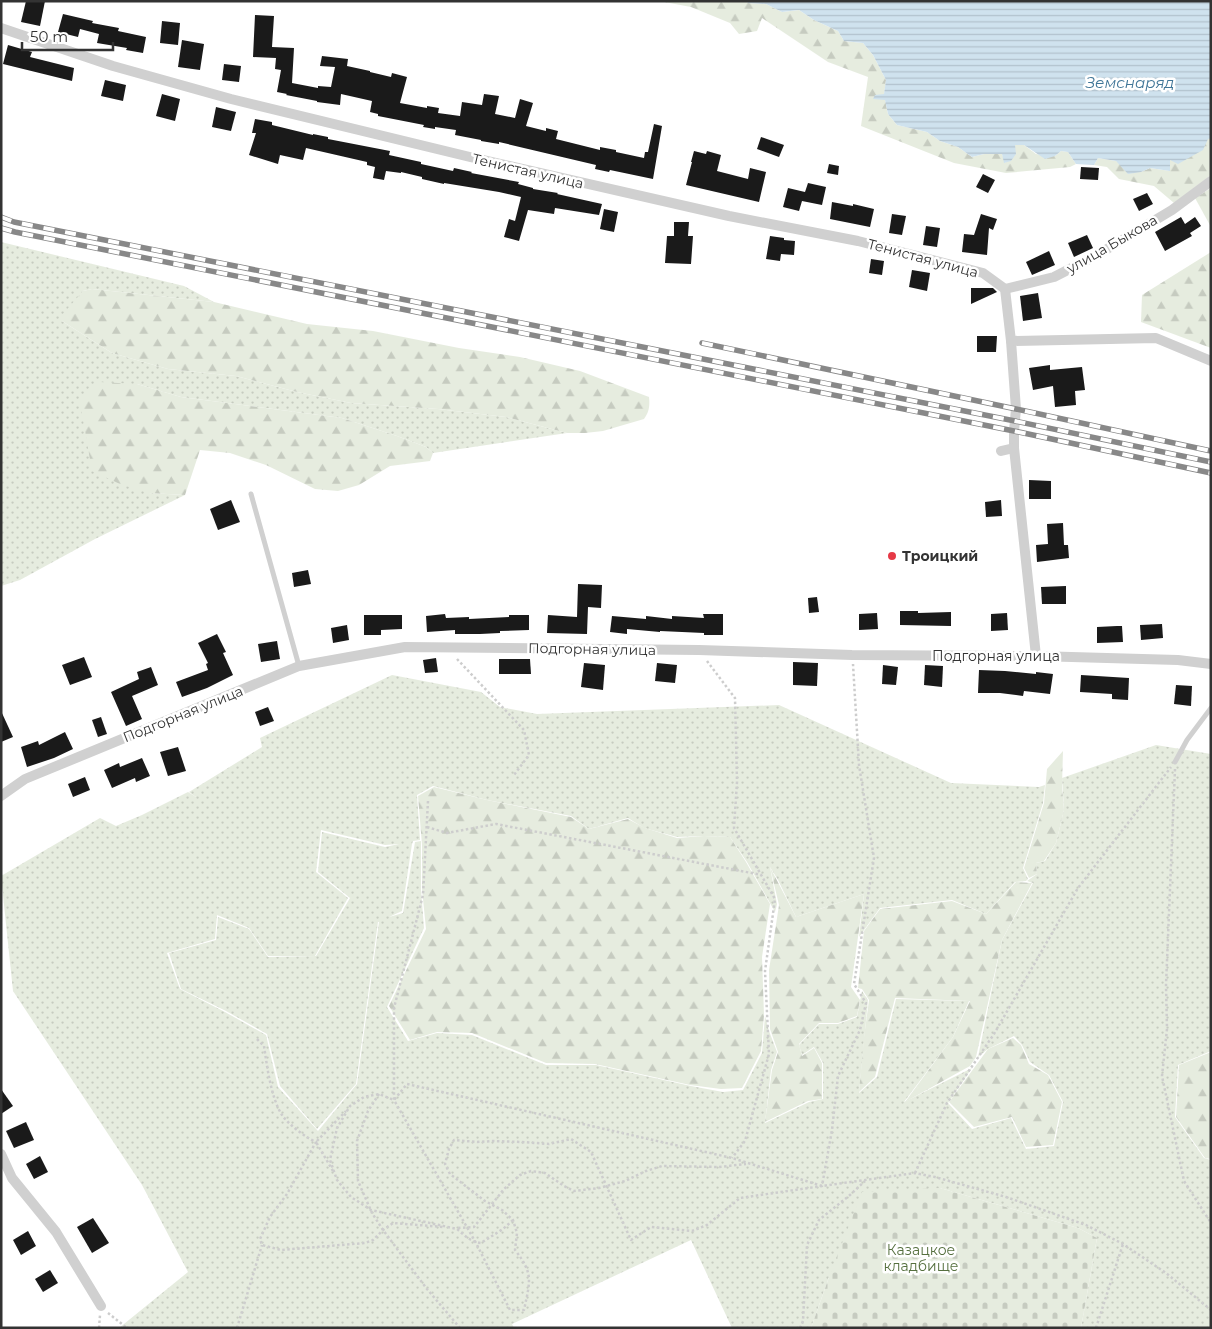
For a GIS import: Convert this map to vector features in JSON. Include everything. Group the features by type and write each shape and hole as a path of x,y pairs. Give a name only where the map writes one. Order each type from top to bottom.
{"street":[{"name":"Тенистая улица","path":"1,28 113,66 231,99 470,158 729,216 858,241 983,273 1004,289"},
{"name":"улица Быкова","path":"1004,289 1054,277 1097,255 1172,210 1211,181"},
{"path":"1004,289 1012,341 1016,409 1014,448 1036,656"},
{"path":"1012,341 1156,338 1211,361"},
{"path":"1001,451 1014,448"},
{"name":"Подгорная улица","path":"1,796 25,779 299,666 405,647 699,650 852,655 1036,656 1178,660 1211,664"},
{"path":"1,1154 12,1178 56,1232 101,1306"}],"lane":[{"path":"252,494 299,666"},
{"path":"1175,762 1187,740 1211,708"}],"path":[{"path":"446,648 524,730 528,755 514,775"},
{"path":"699,650 735,698 737,782 734,828 775,899 765,971 769,1054 745,1141 732,1158"},
{"path":"822,1186 832,1130 838,1076 860,1030 866,1003 854,984 874,858 859,765 852,655"},
{"path":"915,1173 947,1103 994,1034 1078,888 1175,762"},
{"path":"1175,762 1166,985 1167,1029 1162,1076 1184,1181 1211,1223"},
{"path":"428,801 423,894 394,1008 394,1100 476,1243 510,1310 524,1310 530,1280 524,1261 515,1250 517,1233 513,1220 502,1210 450,1174 445,1164 449,1149 454,1140 477,1142 493,1140 549,1144 570,1139 590,1152 631,1240 651,1227 692,1231 707,1225 740,1198 915,1173 935,1177 1006,1197 1086,1225 1123,1244 1166,1273 1211,1310"},
{"path":"427,827 447,834 496,824 762,875"},
{"path":"257,1039 264,1046 275,1101 282,1116 305,1137 316,1142 336,1176"},
{"path":"394,1100 407,1084 732,1158 822,1186"},
{"path":"238,1328 262,1245 260,1239 270,1217 287,1194 316,1142 349,1108 364,1097 379,1094 394,1100"},
{"path":"379,1094 368,1111 357,1141 358,1181 371,1210 383,1230 427,1289 460,1328"},
{"path":"349,1108 337,1128 330,1160 337,1180 351,1197 371,1210 457,1228 467,1238 476,1243 481,1243 503,1230 513,1220"},
{"path":"262,1245 281,1250 365,1243 373,1240 393,1223 457,1228 474,1227 504,1189 520,1175 531,1171 545,1172 574,1191 625,1181 662,1166 719,1167 748,1164"},
{"path":"800,1328 803,1321 806,1245 819,1220 866,1180"},
{"path":"1096,1328 1123,1244"},
{"path":"101,1306 127,1328"}],"green space":[{"path":"659,1 747,1 748,3 766,4 782,12 799,10 814,20 838,31 844,41 863,43 873,55 886,80 884,95 888,114 897,125 927,132 940,141 958,147 972,157 984,154 1002,154 1005,163 1015,144 1024,145 1036,154 1055,156 1061,151 1068,152 1076,164 1070,167 1006,173 954,163 861,126 868,77 828,62 762,18 757,31 739,34 730,23 691,7"},
{"path":"1211,138 1211,175 1174,203 1154,186 1119,179 1107,167 1094,165 1098,158 1116,161 1141,172 1150,168 1170,171 1170,159"},
{"path":"1211,188 1211,227 1195,198"},
{"path":"1,242 184,286 214,302 92,289 83,291 62,321 112,353 168,369 236,376 297,392 351,403 438,409 506,417 567,433 433,453 426,447 342,418 181,397 137,384 149,493 185,495 95,539 20,580 1,586"},
{"path":"1211,252 1211,348 1141,322 1142,295"},
{"path":"92,289 214,302 307,324 373,331 459,348 520,357 580,371 649,397 649,409 644,419 603,431 567,433 506,417 438,409 351,403 297,392 236,376 168,369 112,353 62,321 63,314 83,291"},
{"path":"99,382 137,384 181,397 342,418 426,447 433,453 430,461 390,466 359,485 338,491 315,489 266,465 230,453 200,450 185,495 149,493 120,484 92,471 80,402 88,389"},
{"path":"392,675 481,692 500,707 537,714 779,705 951,783 1039,787 1045,785 1043,803 1023,868 1028,879 1015,882 986,914 952,900 880,908 859,937 864,894 796,917 770,867 777,904 775,912 747,862 730,837 677,837 644,828 628,818 589,829 571,816 487,800 433,786 417,795 420,840 413,841 412,844 402,911 389,917 403,913 415,842 421,841 421,890 424,928 387,1007 408,1041 437,1033 472,1035 546,1065 596,1065 723,1092 743,1090 762,1053 765,1016 777,1052 771,1070 765,1123 809,1102 823,1099 823,1063 814,1047 802,1055 799,1045 819,1024 838,1024 857,1017 862,991 868,1000 859,1093 877,1077 896,999 969,1001 953,1037 904,1102 972,1068 948,1103 972,1129 1011,1118 1026,1149 1054,1146 1063,1102 1049,1075 1030,1062 1022,1045 1014,1036 988,1049 978,1057 1002,940 1033,883 1027,881 1037,874 1036,863 1045,861 1056,843 1064,810 1062,778 1156,745 1211,754 1211,1051 1178,1065 1175,1117 1204,1158 1211,1160 1211,1328 1081,1328 1097,1238 1078,1228 940,1188 829,1277 811,1328 732,1328 691,1240 512,1324 514,1328 119,1328 188,1272 142,1185 13,991 1,876 100,818 116,826 188,792 196,797 189,792 262,747 260,738","holes":["321,830 385,845 399,844 385,847 322,832 318,872 350,898 316,956 268,957 249,929 218,917 216,940 169,953 181,989 226,1011 267,1034 280,1086 317,1129 356,1084 379,922 357,1084 318,1131 278,1087 266,1035 180,989 167,953 215,939 217,915 249,928 268,956 315,956 348,898 316,872"]},
{"path":"1063,751 1062,786 1064,810 1056,843 1044,861 1036,863 1037,874 1029,878 1024,868 1044,803 1047,769"},
{"path":"434,787 571,817 589,829 628,819 645,828 677,838 730,837 770,904 762,957 764,1015 761,1051 742,1088 721,1089 690,1085 595,1064 546,1063 472,1033 437,1032 410,1040 389,1006 426,929 422,889 422,845 418,796"},
{"path":"770,867 796,917 864,894 851,987 860,1000 857,1016 838,1023 819,1023 799,1044 802,1056 814,1048 822,1063 822,1099 808,1101 765,1122 772,1070 778,1052 770,1029 769,970 779,905"},
{"path":"1016,882 1032,883 1002,940 976,1057 970,1066 905,1102 953,1037 970,1001 895,998 875,1077 859,1092 869,1000 862,989 858,988 864,931 880,909 952,901 986,914"},
{"path":"1013,1038 1021,1045 1029,1064 1048,1075 1062,1102 1053,1145 1026,1147 1012,1117 974,1127 949,1102 988,1049"},
{"path":"1211,1052 1211,1159 1205,1158 1176,1117 1179,1065"},
{"name":"Казацкое кладбище","path":"940,1188 1078,1228 1097,1238 1081,1328 811,1328 862,1192"}],"water":[{"name":"Земснаряд","path":"747,1 1211,1 1211,138 1208,139 1203,150 1178,164 1170,160 1170,171 1150,168 1128,174 1116,161 1098,158 1094,165 1076,164 1068,152 1061,151 1055,156 1045,159 1024,145 1015,145 1016,154 1011,161 1004,163 1002,154 984,154 972,157 958,147 940,141 927,132 897,125 888,114 885,100 873,99 875,95 884,94 886,80 873,55 863,43 844,41 838,31 814,20 799,10 782,12 766,4 748,3"}],"building":[{"path":"26,1 45,1 40,26 21,22"},
{"path":"63,14 93,21 92,23 119,28 118,31 146,37 143,53 97,43 99,34 80,29 78,37 58,32"},
{"path":"255,15 274,16 272,47 294,48 292,83 318,88 318,86 331,87 335,67 320,66 322,56 348,59 347,66 391,77 392,73 407,77 400,103 427,108 427,106 439,108 438,113 460,116 462,102 482,105 484,94 499,96 495,114 515,118 520,99 533,103 526,126 546,131 546,128 558,131 556,139 600,150 600,147 616,150 616,152 644,158 645,152 648,152 654,124 662,126 653,179 610,170 609,172 595,169 596,165 499,142 499,144 455,135 456,130 423,127 424,125 378,116 378,114 370,112 372,101 341,94 340,105 317,102 277,92 281,70 275,69 276,58 253,57"},
{"path":"162,21 180,23 178,45 160,43"},
{"path":"182,40 204,44 200,70 178,67"},
{"path":"8,45 32,52 30,57 74,68 72,81 3,64"},
{"path":"224,64 241,66 239,82 222,80"},
{"path":"105,80 126,85 123,101 101,96"},
{"path":"162,94 180,99 175,121 156,116"},
{"path":"216,107 236,112 231,131 212,127"},
{"path":"255,119 272,122 272,125 328,137 328,139 390,151 389,155 421,162 421,164 453,171 454,168 519,182 518,184 533,189 602,204 599,215 555,208 554,214 528,210 519,241 504,237 509,219 515,221 521,197 444,184 401,172 386,171 384,180 373,178 375,167 367,165 367,162 306,148 303,160 280,155 278,164 249,155 256,133 252,133"},
{"path":"761,137 784,145 779,157 757,149"},
{"path":"694,151 706,154 707,151 721,155 717,171 748,179 750,168 766,172 759,202 686,185"},
{"path":"829,164 839,166 838,175 827,173"},
{"path":"1081,167 1099,168 1098,180 1080,179"},
{"path":"983,174 995,180 988,193 976,187"},
{"path":"808,183 826,187 822,205 802,201 799,211 783,207 788,188 805,192"},
{"path":"1147,193 1153,204 1139,211 1133,199"},
{"path":"832,202 874,209 870,227 830,219"},
{"path":"604,209 618,212 614,232 600,229"},
{"path":"892,214 906,216 902,235 889,233"},
{"path":"981,214 997,219 993,230 989,228 987,255 962,252 964,234 974,235"},
{"path":"1181,217 1185,224 1195,217 1201,226 1190,233 1192,236 1165,251 1155,232"},
{"path":"674,222 689,222 688,236 693,236 691,264 665,263 667,236 674,236"},
{"path":"926,226 940,228 937,247 923,245"},
{"path":"1087,235 1093,248 1074,257 1068,243"},
{"path":"770,236 795,241 794,255 781,254 780,261 766,259"},
{"path":"1049,251 1055,265 1032,275 1026,262"},
{"path":"871,259 884,261 882,275 869,273"},
{"path":"912,270 930,273 927,291 909,287"},
{"path":"971,288 993,288 997,292 971,304"},
{"path":"1038,293 1042,318 1023,321 1020,296"},
{"path":"977,336 997,336 996,352 977,352"},
{"path":"1050,365 1050,370 1082,367 1085,390 1075,391 1076,405 1055,407 1053,386 1033,390 1029,368"},
{"path":"1029,480 1051,481 1051,499 1029,499"},
{"path":"231,500 240,522 218,530 210,509"},
{"path":"1001,500 1002,516 986,517 985,502"},
{"path":"1063,523 1064,545 1068,545 1069,558 1037,562 1036,545 1048,544 1047,524"},
{"path":"308,570 311,584 294,587 292,573"},
{"path":"578,584 602,585 601,608 588,607 587,634 547,633 548,615 577,617"},
{"path":"1066,586 1066,604 1042,604 1041,587"},
{"path":"817,597 819,612 809,613 808,598"},
{"path":"900,611 918,611 918,613 951,612 951,626 900,625"},
{"path":"877,613 878,629 859,630 859,614"},
{"path":"1007,613 1008,630 991,631 991,614"},
{"path":"445,614 446,618 469,617 469,619 529,615 529,630 480,634 455,634 455,630 427,632 426,616"},
{"path":"703,614 723,614 723,635 627,629 627,634 610,632 612,616 646,619 646,616 672,619 672,616 704,618"},
{"path":"364,615 402,615 402,629 381,630 381,635 364,635"},
{"path":"1162,624 1163,638 1141,640 1140,625"},
{"path":"347,625 349,640 333,643 331,628"},
{"path":"1122,626 1123,642 1097,643 1097,627"},
{"path":"217,634 226,652 223,653 233,675 207,688 182,697 176,682 208,670 206,664 208,663 198,643"},
{"path":"277,641 280,659 261,662 258,644"},
{"path":"84,657 92,677 70,685 62,665"},
{"path":"436,658 438,672 425,673 423,660"},
{"path":"499,659 530,659 531,674 499,674"},
{"path":"793,662 818,663 817,686 793,685"},
{"path":"584,663 605,665 603,690 581,687"},
{"path":"657,663 677,665 675,683 655,681"},
{"path":"883,665 898,667 896,685 882,684"},
{"path":"925,665 943,666 942,687 924,685"},
{"path":"151,667 158,685 132,696 142,719 126,726 111,692 139,679 137,672"},
{"path":"979,670 1053,674 1050,694 1024,691 1023,696 978,693"},
{"path":"1081,675 1129,678 1128,700 1112,699 1112,694 1080,692"},
{"path":"1176,685 1192,686 1191,706 1174,704"},
{"path":"268,707 274,721 260,726 255,712"},
{"path":"1,711 13,737 1,742"},
{"path":"101,717 107,734 98,737 92,720"},
{"path":"65,732 73,749 27,767 21,747 38,741 39,745"},
{"path":"178,747 186,771 168,776 160,752"},
{"path":"142,758 150,776 136,782 135,778 112,788 104,770 119,763 120,767"},
{"path":"85,777 90,790 73,797 68,784"},
{"path":"1,1089 13,1106 1,1114"},
{"path":"26,1122 34,1140 14,1148 6,1131"},
{"path":"40,1156 48,1172 34,1179 26,1164"},
{"path":"93,1218 109,1243 92,1253 77,1227"},
{"path":"28,1231 36,1246 21,1255 13,1240"},
{"path":"50,1270 58,1283 43,1292 35,1279"}],"railway":[{"path":"1,217 14,222 1015,421 1211,462"},
{"path":"1,228 1014,431 1211,473"},
{"path":"702,343 1211,451"}],"place":[{"name":"Троицкий","path":"892,556"}]}
